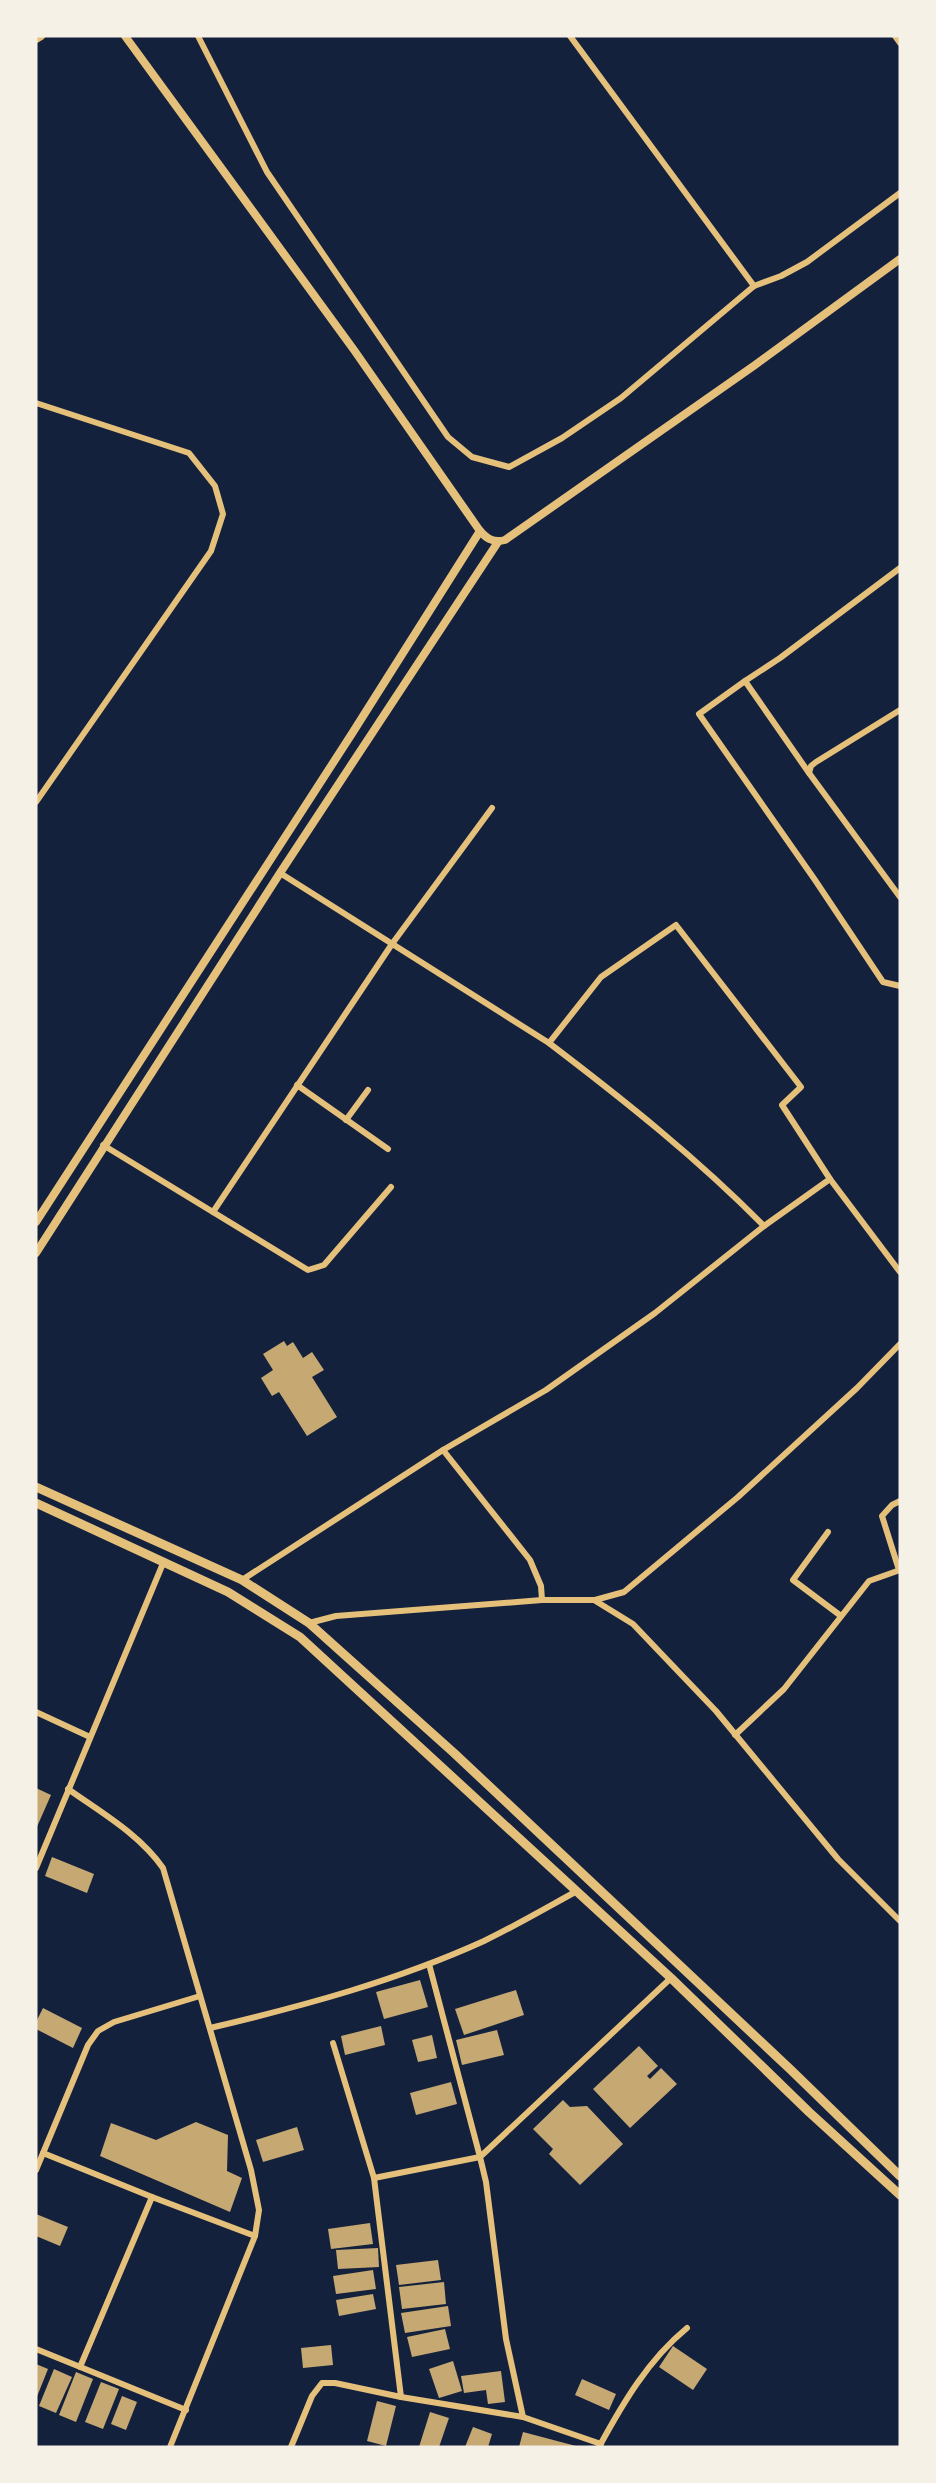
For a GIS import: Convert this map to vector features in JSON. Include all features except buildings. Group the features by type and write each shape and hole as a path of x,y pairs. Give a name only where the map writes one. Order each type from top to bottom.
{"main road":[{"path":"36,1487 242,1580 309,1623 432,1733 783,2062 900,2176"},
{"path":"36,1503 228,1592 300,1637 671,1978 809,2112 900,2195"},
{"path":"419,1747 432,1733"}],"street":[{"path":"36,39 41,36"},
{"path":"125,36 354,350 480,531 490,540 498,542 505,540 736,378 900,259"},
{"path":"198,36 267,172 448,437 472,457 509,467 562,438 621,399 754,286 807,262 900,193"},
{"path":"570,36 754,286"},
{"path":"895,36 900,43"},
{"path":"36,402 189,453 214,486 223,513 211,551 36,802"},
{"path":"36,1222 480,531"},
{"path":"36,1253 103,1145 498,542"},
{"path":"900,568 780,658 699,714 883,982 900,986"},
{"path":"745,681 900,897"},
{"path":"809,773 811,766 816,762 900,710"},
{"path":"213,1212 392,944 492,808"},
{"path":"280,873 549,1043 589,1073 724,1186 764,1227"},
{"path":"549,1043 601,976 676,925 801,1087 782,1105 830,1179 900,1272"},
{"path":"297,1085 388,1149"},
{"path":"346,1120 368,1089"},
{"path":"103,1145 308,1270 324,1265 391,1187"},
{"path":"242,1580 443,1450 546,1390 655,1313 764,1227 830,1179"},
{"path":"309,1623 336,1616 542,1600 594,1600 624,1592 721,1512 857,1388 900,1344"},
{"path":"443,1450 530,1560 541,1586 542,1600"},
{"path":"735,1735 784,1689 869,1581 899,1570 882,1516 892,1505 900,1501"},
{"path":"828,1532 793,1580 841,1616"},
{"path":"36,1868 164,1561"},
{"path":"594,1600 633,1624 716,1711 838,1859 900,1921"},
{"path":"36,1712 90,1737"},
{"path":"68,1789 135,1836 152,1852 163,1868 251,2170 259,2210 255,2236 170,2447"},
{"path":"210,2028 318,2002 429,1964 484,1941 576,1892"},
{"path":"429,1964 486,2182 506,2338 523,2417"},
{"path":"374,2178 480,2157 671,1978"},
{"path":"36,2170 88,2045 98,2031 114,2022 200,1996"},
{"path":"333,2043 374,2178 401,2397"},
{"path":"43,2153 255,2236"},
{"path":"80,2367 152,2197"},
{"path":"291,2447 312,2396 322,2383 335,2383 401,2397 523,2417 600,2445 644,2371 670,2342 687,2328"},
{"path":"36,2349 186,2410"}]}
